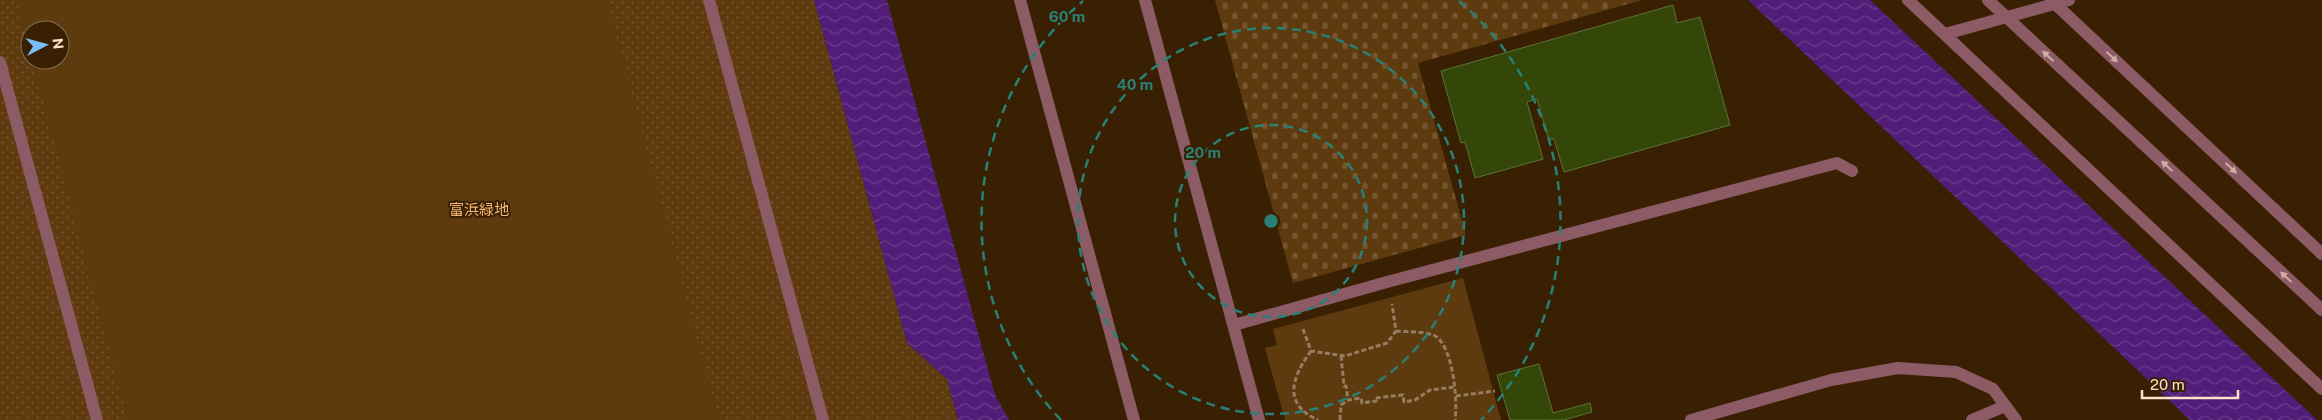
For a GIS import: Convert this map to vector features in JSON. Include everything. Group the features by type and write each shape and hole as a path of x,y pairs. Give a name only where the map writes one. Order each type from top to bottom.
{"street":[{"path":"709,0 823,420"},
{"path":"1020,0 1134,420"},
{"path":"1145,0 1259,420"},
{"path":"1908,0 2322,389"},
{"path":"1988,0 2322,310"},
{"path":"2051,0 2322,254"},
{"path":"1945,34 2069,0"},
{"path":"0,62 97,420"},
{"path":"1234,325 1387,282 1837,163 1852,171"},
{"path":"1690,420 1831,380 1898,368 1956,372 1993,389 2016,420"},
{"path":"1972,420 2005,406"}],"path":[{"path":"1311,351 1342,356 1387,343 1396,331 1387,282"},
{"path":"1295,308 1311,351"},
{"path":"1396,331 1434,336 1446,347 1456,396 1455,420"},
{"path":"1311,351 1298,369 1293,385 1297,404 1304,414 1318,420"},
{"path":"1342,356 1344,386 1346,386 1348,400"},
{"path":"1340,420 1341,405 1348,400 1361,398 1362,403 1376,401 1375,398 1403,396 1404,402 1416,400 1430,390 1454,387"},
{"path":"1456,396 1495,391"}],"green space":[{"name":"富浜緑地","path":"0,0 814,0 907,343 947,379 958,420 0,420"},
{"name":"富浜緑地","path":"16,0 607,0 719,420 128,420 35,70 70,70 70,20 21,20"},
{"path":"1215,0 1642,0 1418,63 1466,235 1293,283"},
{"path":"1463,278 1501,420 1285,420 1265,348 1277,345 1273,329"}],"water":[{"path":"814,0 887,0 995,395 1009,420 958,420 947,379 907,343"},
{"path":"1748,0 1870,0 2317,420 2190,420"}],"building":[{"path":"1673,5 1677,23 1700,17 1730,125 1564,172 1554,139 1549,140 1537,99 1527,102 1543,159 1475,178 1465,142 1461,143 1441,71"},
{"path":"1539,364 1553,413 1590,403 1592,412 1564,420 1510,420 1497,375"}]}
